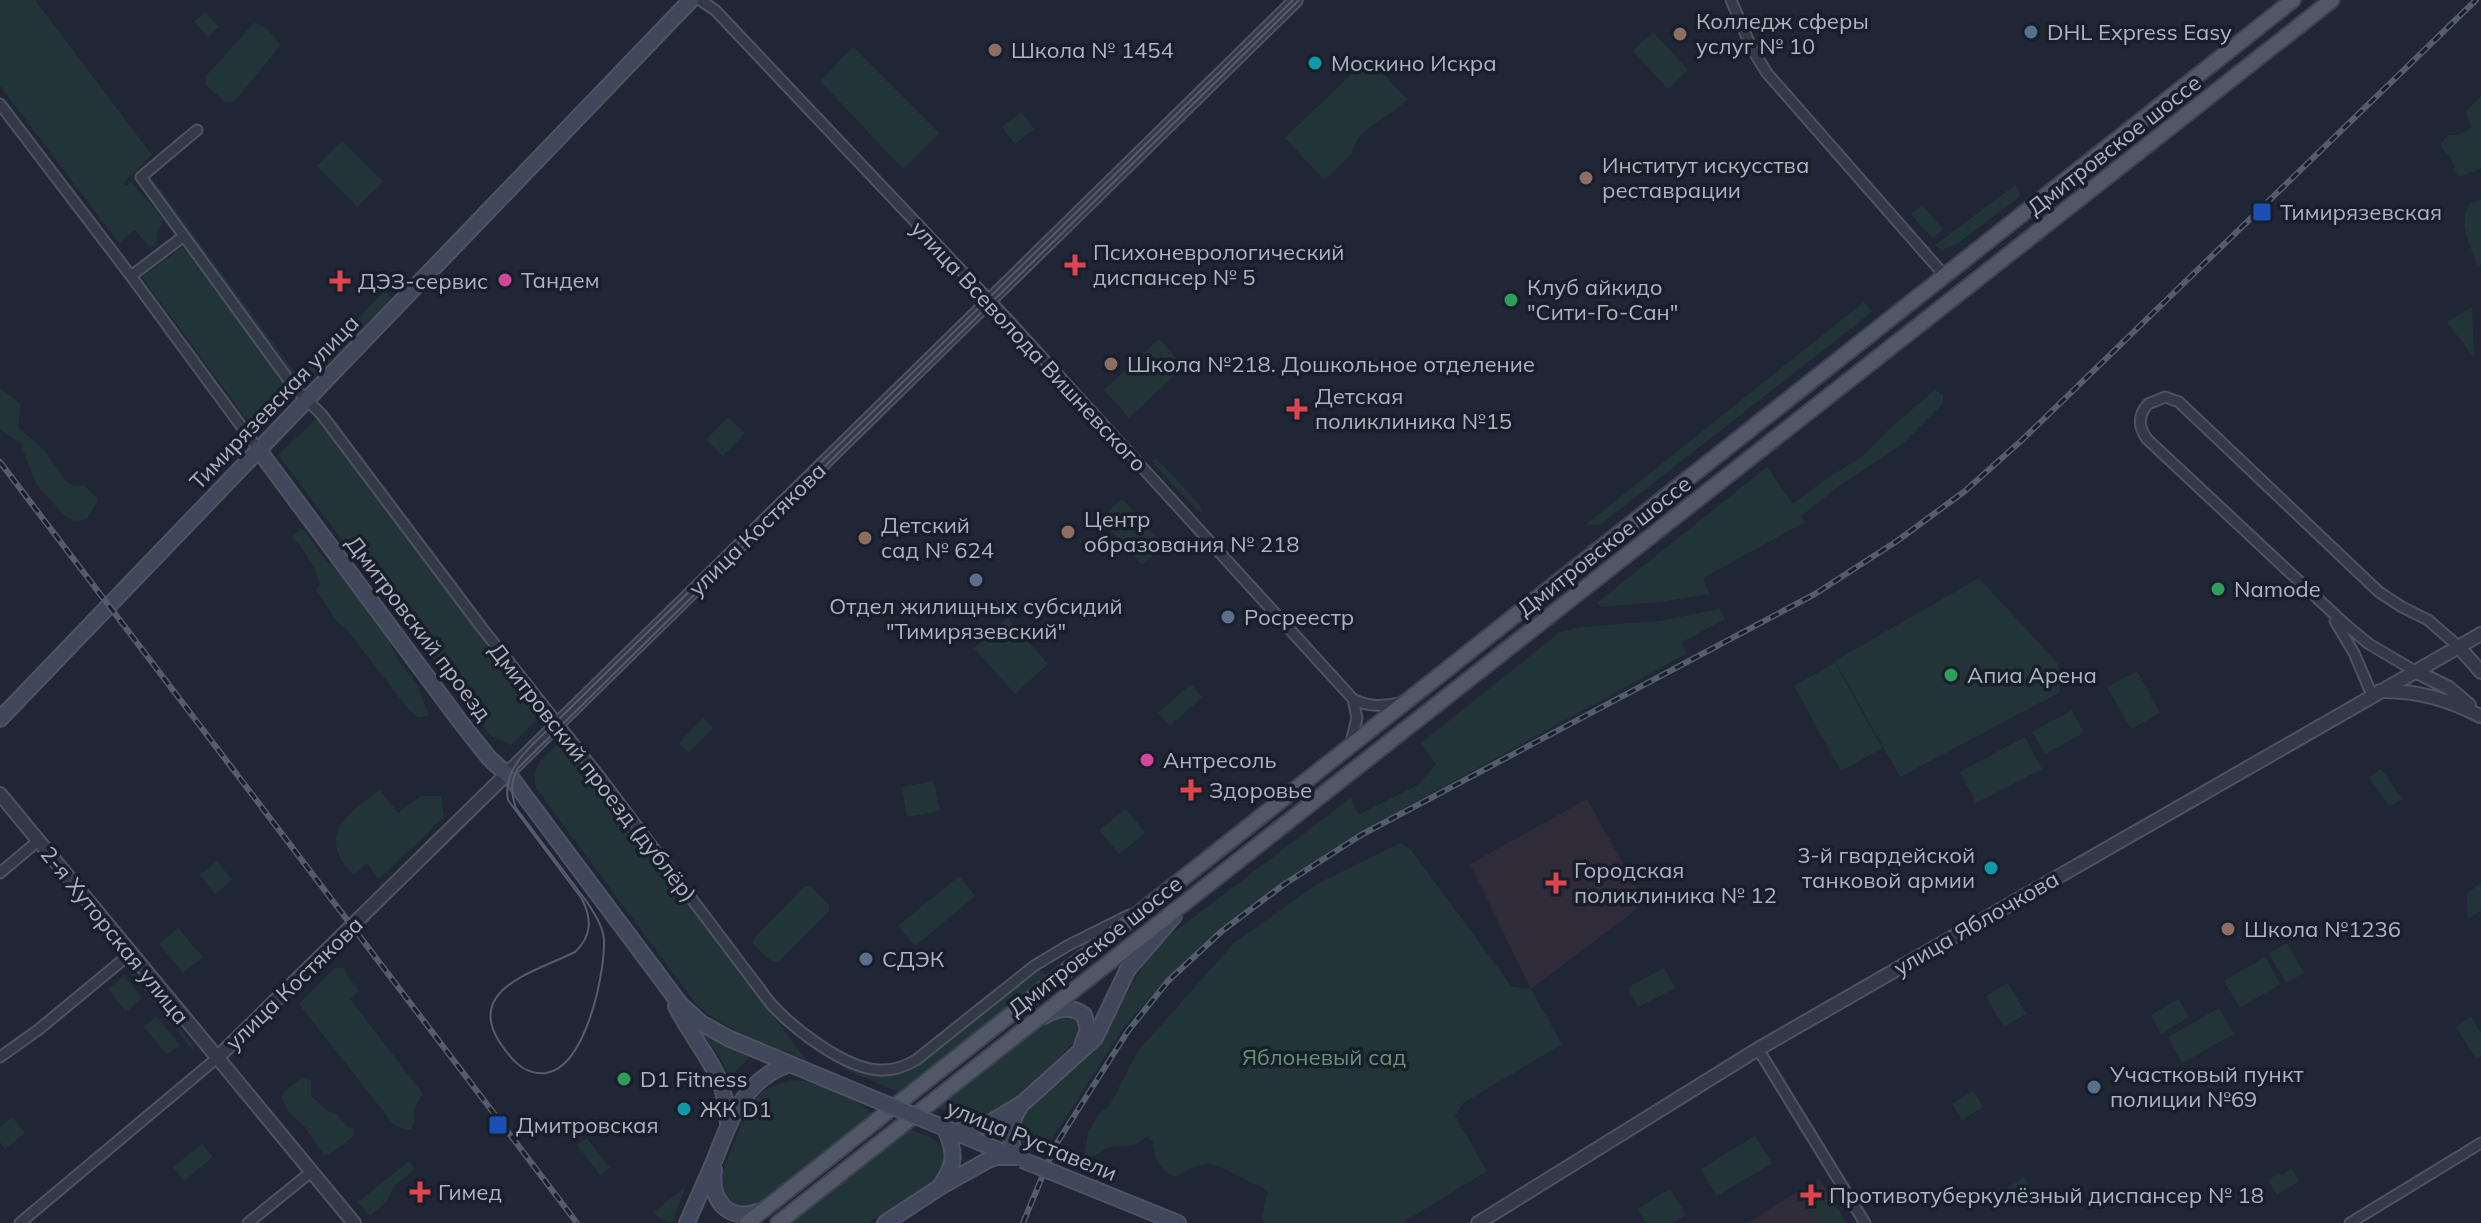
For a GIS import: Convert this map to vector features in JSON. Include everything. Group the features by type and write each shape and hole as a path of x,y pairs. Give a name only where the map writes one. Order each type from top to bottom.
{"main road":[{"name":"Тимирязевская улица","path":"0,719 691,0"},
{"name":"Дмитровское шоссе","path":"747,1223 2293,0"},
{"name":"Дмитровское шоссе","path":"779,1223 2332,0"},
{"name":"Дмитровский проезд","path":"258,449 466,729 489,758 508,775 680,1004 701,1023 728,1038 869,1097"},
{"path":"940,1187 951,1171 954,1158 945,1128 988,1124 1023,1103 1095,1038 1128,969 1182,907"},
{"path":"663,981 724,1088 728,1126"},
{"path":"1030,1024 1065,1007 1080,1012 1088,1029 1081,1050"},
{"path":"687,1223 737,1108 751,1087 769,1073 790,1064"},
{"name":"улица Руставели","path":"869,1097 1178,1223"},
{"path":"1019,1158 1010,1144 1010,1130 1023,1103"},
{"path":"716,1155 712,1185 721,1207 737,1216 746,1217 765,1209"},
{"path":"885,1223 940,1187 997,1157 1019,1158"}],"street":[{"name":"улица Всеволода Вишневского","path":"700,0 715,10 990,300 1353,699"},
{"name":"улица Костякова","path":"217,1058 1296,0"},
{"path":"1731,0 1752,49 1767,73 1945,276"},
{"name":"Дмитровский проезд","path":"0,104 258,449"},
{"name":"Дмитровский проезд (дублёр)","path":"197,130 141,177 293,386 322,415 775,1008 816,1044 874,1070 895,1069 916,1060 1034,966 1148,906"},
{"path":"131,276 184,236"},
{"path":"2481,672 2458,646 2428,620 2379,592 2179,402 2165,397 2148,404 2140,421 2147,439 2324,605 2369,644 2449,688 2481,716"},
{"path":"2324,605 2375,693 2396,691 2435,698 2452,702 2481,716"},
{"name":"улица Яблочкова","path":"1478,1223 1758,1049 2481,634"},
{"path":"1353,699 1378,706 1398,706"},
{"path":"1350,745 1357,718 1353,699"},
{"path":"1398,706 1388,720 1392,729 1400,732 1407,729"},
{"name":"2-я Хуторская улица","path":"0,794 354,1223"},
{"path":"0,873 38,841"},
{"path":"0,1057 38,1030 130,954"},
{"path":"1758,1049 1865,1223"},
{"path":"20,1223 217,1058"},
{"path":"2350,1223 2481,1143"},
{"path":"248,1223 311,1172"}],"shaded area":[{"name":"Городская поликлиника № 12","path":"1587,799 1645,903 1531,989 1470,864"},
{"name":"Противотуберкулёзный диспансер № 18","path":"1819,1178 1846,1223 1747,1223"}],"green space":[{"path":"0,0 35,0 152,155 123,183 126,186 131,182 162,218 155,245 149,246 135,230 119,243 0,86"},
{"path":"205,12 219,27 208,37 194,22"},
{"path":"254,23 270,32 280,46 234,102 225,102 206,85 206,76"},
{"path":"1653,32 1688,70 1668,89 1633,51"},
{"path":"853,47 939,133 903,169 820,81"},
{"path":"1368,58 1407,99 1366,130 1354,145 1352,154 1324,180 1285,138"},
{"path":"2481,96 2481,169 2458,177 2441,143 2449,135 2462,134 2469,129 2471,126 2466,111"},
{"path":"1021,112 1034,129 1015,144 1002,127"},
{"path":"342,141 383,182 357,207 317,166"},
{"path":"149,174 295,373 291,378 145,177"},
{"path":"2015,185 2019,197 1957,244 1942,249 1935,245"},
{"path":"2481,201 2481,266 2477,264 2468,241 2465,218 2470,203"},
{"path":"1922,205 1943,229 1932,238 1911,214"},
{"path":"183,247 291,392 292,399 261,431 256,432 142,277"},
{"path":"385,291 392,299 313,379 306,372"},
{"path":"1864,302 1872,312 1601,524 1584,526"},
{"path":"2472,307 2474,358 2447,322"},
{"path":"1159,339 1184,366 1129,418 1104,390"},
{"path":"0,388 21,404 18,427 45,451 66,481 74,486 86,486 98,500 87,518 77,521 66,517 36,484 21,444 0,429"},
{"path":"1935,390 1943,395 1943,403 1900,446 1843,483 1801,516 1805,522 1703,578 1710,594 1660,602 1599,605 1598,602 1767,467 1793,504 1864,455"},
{"path":"728,417 745,433 723,456 706,440"},
{"path":"317,418 531,703 536,720 511,745 491,736 278,455"},
{"path":"1156,458 1200,505 1202,512 1154,464 1152,461"},
{"path":"1122,499 1164,545 1142,565 1100,519"},
{"path":"300,529 359,595 388,638 396,657 417,684 429,716 418,717 409,710 348,631 335,619 316,590 320,585 313,566 292,537"},
{"name":"Апиа Арена","path":"1979,578 2058,664 2060,692 1900,777 1835,661"},
{"path":"1719,609 1725,619 1682,642 1686,654 1366,829 1283,881 1221,929 1168,978 1124,1027 1053,1137 1046,1154 1022,1142 1017,1133 1020,1118 1096,1048 1149,955 1166,938 1351,798 1360,814 1418,785 1436,764 1421,743 1560,632 1582,627 1660,621"},
{"path":"1008,618 1048,664 1015,694 974,648"},
{"path":"1835,663 1882,748 1841,771 1794,686"},
{"path":"2137,671 2160,713 2131,729 2107,687"},
{"path":"1191,684 1202,697 1170,726 1158,713"},
{"path":"2072,710 2084,733 2045,754 2032,732"},
{"path":"703,718 713,728 689,753 679,743"},
{"path":"2025,737 2042,769 1976,803 1960,772"},
{"path":"558,744 574,750 806,1060 734,1030 696,1004 536,788 537,768"},
{"path":"2381,769 2402,799 2390,807 2369,777"},
{"path":"934,781 940,811 907,817 902,787"},
{"path":"380,790 398,813 421,796 441,796 444,817 379,879 367,863 354,875 343,862 336,838 347,817"},
{"path":"1126,809 1145,833 1119,854 1099,830"},
{"name":"Яблоневый сад","path":"1400,843 1411,850 1512,987 1531,989 1562,1044 1463,1103 1455,1116 1487,1171 1402,1223 1264,1223 1262,1216 1266,1189 1222,1167 1207,1164 1176,1177 1162,1168 1153,1141 1147,1137 1135,1145 1109,1147 1084,1158 1088,1132 1098,1115 1110,1105 1137,1052 1234,943 1317,884"},
{"path":"217,861 232,880 215,894 200,875"},
{"path":"959,876 975,896 915,946 898,926"},
{"path":"2481,883 2481,910 2468,919 2467,893"},
{"path":"810,886 829,905 829,911 778,962 771,961 753,944 754,938 804,887"},
{"path":"178,928 203,957 183,973 159,944"},
{"path":"2287,943 2304,973 2286,983 2269,953"},
{"path":"2265,957 2280,984 2240,1008 2224,981"},
{"path":"124,965 129,966 195,1047 192,1049"},
{"path":"335,968 345,968 359,991 350,999 423,1094 414,1109 411,1129 394,1125 299,1004"},
{"path":"1664,968 1675,988 1638,1007 1628,987"},
{"path":"1038,970 1045,972 1044,979 900,1093 840,1067 885,1075 903,1072"},
{"path":"124,976 142,998 126,1012 108,989"},
{"path":"2008,983 2026,1014 2004,1027 1986,996"},
{"path":"2178,999 2189,1017 2161,1034 2151,1015"},
{"path":"2219,1008 2234,1034 2182,1063 2168,1037"},
{"path":"1057,1014 1076,1015 1082,1024 1080,1037 1017,1097 979,1119 963,1117 937,1107"},
{"path":"156,1016 180,1045 167,1055 144,1027"},
{"path":"2471,1017 2481,1033 2481,1056 2476,1059 2456,1027"},
{"path":"701,1031 751,1055 730,1078"},
{"path":"303,1077 311,1081 311,1096 329,1112 337,1114 346,1126 354,1129 353,1137 328,1155 323,1154 305,1127 288,1112 282,1097 285,1090"},
{"path":"795,1080 837,1091 873,1114 758,1205 741,1210 723,1199 720,1178 748,1107 762,1092"},
{"path":"1973,1091 1983,1107 1962,1120 1952,1104"},
{"path":"12,1117 25,1133 5,1149 0,1142 0,1127"},
{"path":"909,1129 934,1140 943,1148 949,1161 940,1176 868,1223 792,1223"},
{"path":"1755,1136 1772,1163 1717,1196 1701,1169"},
{"path":"587,1138 610,1168 600,1175 577,1145"},
{"path":"202,1144 213,1157 184,1181 173,1167"},
{"path":"409,1161 415,1169 394,1186 387,1201 370,1216 358,1202"},
{"path":"2292,1169 2299,1181 2277,1195 2268,1180"},
{"path":"2024,1177 2033,1193 2013,1206 2003,1191"},
{"path":"685,1187 672,1223 659,1218 654,1212"},
{"path":"1670,1189 1686,1215 1672,1223 1646,1223 1637,1209"},
{"path":"1807,1194 1824,1194 1840,1211 1845,1223 1817,1223 1807,1205"}],"tram line":[{"path":"1293,0 522,756 510,777 508,800 582,899 588,913 589,927 585,940 575,952 522,977 495,999 490,1013 493,1030 518,1065 528,1071 546,1073 560,1067 572,1054 582,1037 597,995 604,940 600,925 587,902 516,808 512,788 518,768 1299,0"}],"railway":[{"path":"1023,1223 1055,1146 1128,1031 1168,981 1222,931 1283,885 1361,835 1815,594 1897,541 1965,491 2022,440 2476,0"},
{"path":"0,462 577,1223"}],"place":[{"name":"DHL Express Easy","path":"2031,32"},
{"name":"Колледж сферы услуг № 10","path":"1680,34"},
{"name":"Школа № 1454","path":"995,50"},
{"name":"Москино Искра","path":"1315,63"},
{"name":"Институт искусства реставрации","path":"1586,178"},
{"name":"Тимирязевская","path":"2262,212"},
{"name":"Психоневрологический диспансер № 5","path":"1075,265"},
{"name":"Тандем","path":"505,280"},
{"name":"ДЭЗ-сервис","path":"340,281"},
{"name":"Клуб айкидо \"Сити-Го-Сан\"","path":"1511,300"},
{"name":"Школа №218. Дошкольное отделение","path":"1111,364"},
{"name":"Детская поликлиника №15","path":"1297,409"},
{"name":"Центр образования № 218","path":"1068,532"},
{"name":"Детский сад № 624","path":"865,538"},
{"name":"Отдел жилищных субсидий \"Тимирязевский\"","path":"976,580"},
{"name":"Namode","path":"2218,589"},
{"name":"Росреестр","path":"1228,617"},
{"name":"Апиа Арена","path":"1951,675"},
{"name":"Антресоль","path":"1147,760"},
{"name":"Здоровье","path":"1191,790"},
{"name":"3-й гвардейской танковой армии","path":"1991,868"},
{"name":"Городская поликлиника № 12","path":"1556,883"},
{"name":"Школа №1236","path":"2228,929"},
{"name":"СДЭК","path":"866,959"},
{"name":"D1 Fitness","path":"624,1079"},
{"name":"Участковый пункт полиции №69","path":"2094,1087"},
{"name":"ЖК D1","path":"684,1109"},
{"name":"Дмитровская","path":"498,1125"},
{"name":"Гимед","path":"420,1192"},
{"name":"Противотуберкулёзный диспансер № 18","path":"1811,1195"}]}
